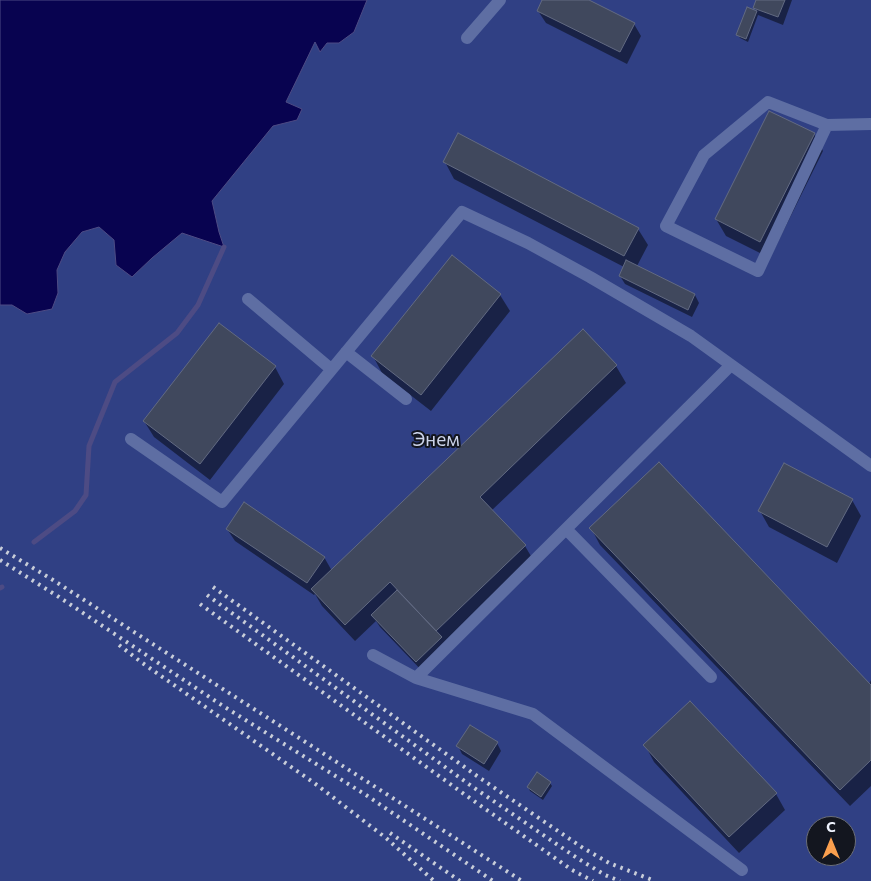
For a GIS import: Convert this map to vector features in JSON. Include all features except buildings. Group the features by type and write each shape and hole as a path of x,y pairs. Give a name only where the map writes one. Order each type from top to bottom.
{"lane":[{"path":"467,38 500,0"},
{"path":"827,125 758,271 666,226 704,155 768,102 827,125 871,124"},
{"path":"131,439 222,502 462,212 528,243 590,276 691,336 871,466"},
{"path":"248,299 331,369"},
{"path":"346,352 406,399"},
{"path":"416,678 731,365"},
{"path":"566,529 711,677"},
{"path":"373,655 416,678 532,714 742,870"}],"green space":[{"name":"Энем","path":"0,0 871,0 871,881 0,881"}],"shaded area":[{"path":"0,0 367,0 354,32 339,43 327,43 320,52 315,42 286,102 302,109 297,120 273,126 212,201 224,247 182,233 132,277 116,265 114,240 99,227 82,232 65,252 57,270 58,293 52,309 27,314 12,305 0,305"}],"waterway":[{"path":"34,542 75,511 86,495 89,446 115,382 177,333 198,305 224,247"}],"railway":[{"path":"0,548 53,580 522,881"},
{"path":"0,560 223,706 366,795 493,881"},
{"path":"213,587 477,776 583,848 609,863 655,881"},
{"path":"207,595 470,785 577,858 605,875 620,881"},
{"path":"200,604 464,794 572,870 593,881"},
{"path":"119,645 317,785 386,838 434,881"},
{"path":"390,833 460,881"}]}
